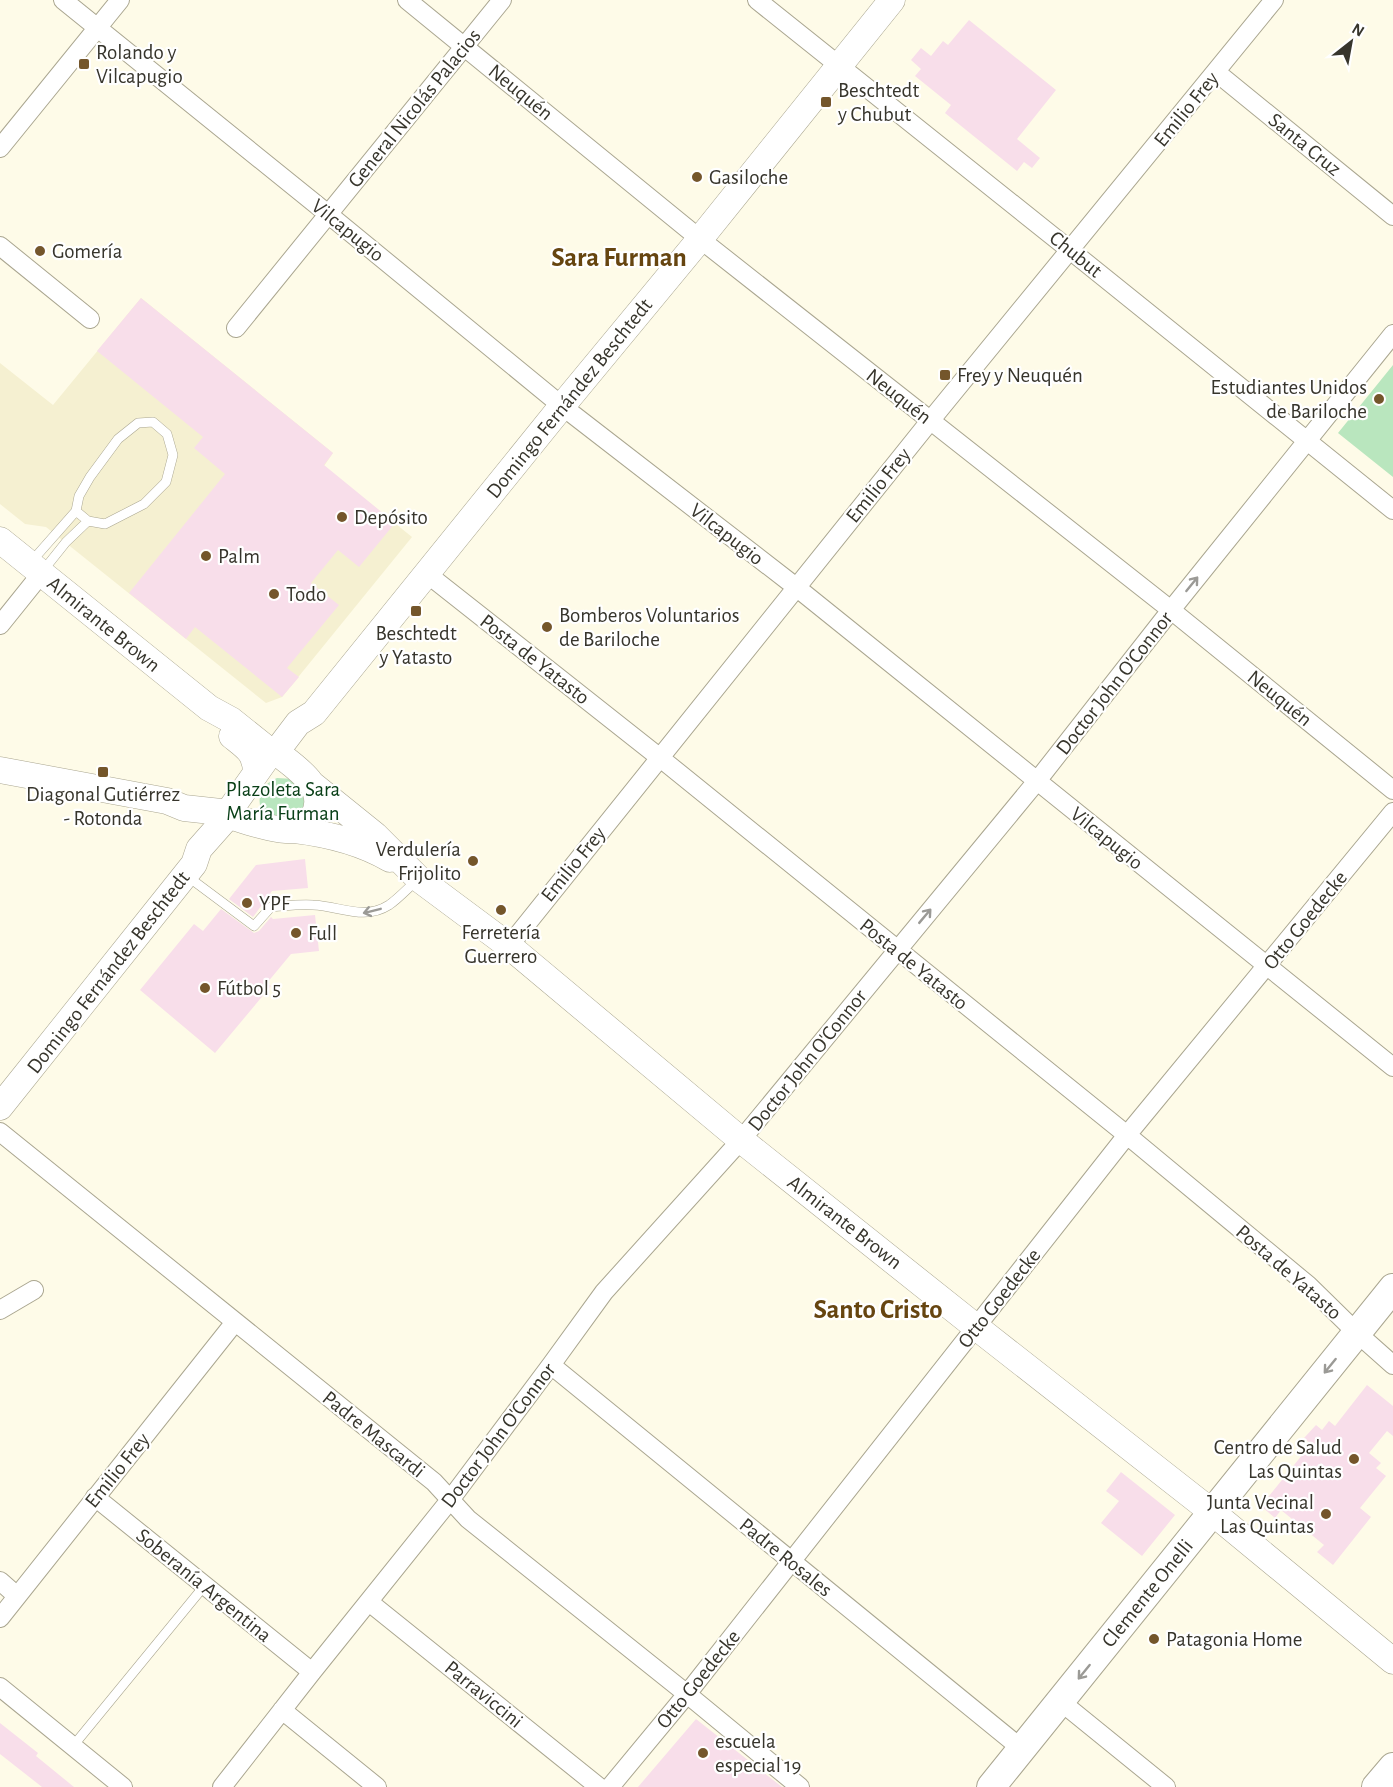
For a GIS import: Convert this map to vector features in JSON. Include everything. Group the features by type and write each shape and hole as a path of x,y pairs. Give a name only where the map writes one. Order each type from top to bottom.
{"main road":[{"name":"Domingo Fernández Beschtedt","path":"0,1107 189,869 199,849 232,810 256,772 297,723 314,712 892,0"},
{"name":"Almirante Brown","path":"0,540 209,708 231,720 274,752 375,835 415,875"},
{"name":"Almirante Brown","path":"209,708 223,729 253,754 256,772"},
{"name":"Domingo Fernández Beschtedt","path":"295,830 306,826 315,815 317,799 297,759 299,746 309,731 314,712"},
{"path":"0,770 167,801 186,799 223,804 232,810 232,817 260,826"},
{"name":"Domingo Fernández Beschtedt","path":"189,869 208,855 229,834 247,827 260,826"},
{"name":"Almirante Brown","path":"260,826 321,834 361,845 377,851 415,875 509,946 741,1140 1212,1512 1393,1660"},
{"name":"Clemente Onelli","path":"991,1787 1393,1288"},
{"path":"1376,1787 1393,1767"}],"street":[{"name":"Vilcapugio","path":"63,0 562,406 796,587 1393,1067"},
{"path":"0,148 120,0"},
{"name":"Neuquén","path":"407,0 700,239 1171,610 1393,790"},
{"name":"General Nicolás Palacios","path":"236,328 502,0"},
{"name":"Chubut","path":"757,0 1393,510"},
{"name":"Emilio Frey","path":"509,946 930,421 1274,0"},
{"name":"Santa Cruz","path":"1216,72 1393,216"},
{"path":"0,246 90,319"},
{"name":"Doctor John O'Connor","path":"222,1787 450,1500 604,1292 741,1140 1036,781 1393,334"},
{"path":"0,625 35,569"},
{"name":"Posta de Yatasto","path":"426,573 659,757 1127,1136 1308,1285 1393,1365"},
{"name":"Otto Goedecke","path":"609,1787 687,1694 1127,1136 1393,812"},
{"name":"Padre Mascardi","path":"0,1132 434,1482 468,1518 800,1787"},
{"path":"0,1310 34,1290"},
{"name":"Emilio Frey","path":"0,1618 235,1322"},
{"name":"Padre Rosales","path":"551,1365 1022,1749"},
{"name":"Soberanía Argentina","path":"95,1497 312,1672"},
{"path":"0,1581 17,1596"},
{"name":"Parraviccini","path":"369,1602 599,1787"},
{"path":"0,1687 123,1787"},
{"path":"1060,1701 1166,1787"},
{"path":"282,1710 377,1787"}],"lane":[{"path":"35,569 76,511 79,496 118,439 138,423 153,422 167,434 173,455 166,482 144,504 105,524 88,522 76,511"},
{"path":"35,569 88,522"},
{"path":"189,869 254,926 271,907 312,905 364,914 375,911 389,905 415,875"},
{"path":"73,1746 205,1585"}],"shaded area":[{"path":"141,298 333,453 324,466 412,537 282,697 266,703 46,527 25,524 0,504 0,363 53,405"}],"green space":[{"name":"Estudiantes Unidos de Bariloche","path":"1393,365 1393,477 1338,433"},
{"name":"Plazoleta Sara María Furman","path":"277,778 294,779 307,797 301,818 266,816 262,811 260,799 263,789"}],"building":[{"path":"969,20 1056,90 1017,139 1040,158 1032,168 1024,162 1017,171 945,113 951,105 915,76 921,69 911,60 921,48 931,56 943,41 948,45"},
{"path":"141,298 333,453 324,465 395,523 359,567 338,550 311,583 339,605 287,668 299,677 282,697 195,627 186,639 129,593 225,474 194,448 203,437 97,351"},
{"path":"305,859 308,888 272,891 253,917 229,899 256,865"},
{"name":"Fútbol 5","path":"221,909 254,933 259,931 271,917 273,919 315,915 319,951 291,954 267,983 271,986 215,1053 140,990 194,924 203,931"},
{"path":"1367,1385 1393,1406 1393,1436 1387,1431 1369,1453 1381,1463 1376,1468 1386,1476 1360,1508 1371,1517 1333,1565 1317,1552 1324,1545 1281,1510 1275,1518 1261,1506 1311,1444 1304,1438 1316,1425 1322,1430 1329,1421 1335,1426"},
{"path":"1121,1472 1175,1515 1142,1556 1101,1523 1119,1501 1106,1491"},
{"name":"escuela especial 19","path":"696,1719 782,1787 638,1787"},
{"path":"0,1723 38,1753 36,1756 74,1787 42,1787 0,1754"}],"place":[{"name":"Rolando y Vilcapugio","path":"84,64"},
{"name":"Beschtedt y Chubut","path":"826,102"},
{"name":"Gasiloche","path":"697,177"},
{"name":"Gomería","path":"40,251"},
{"name":"Frey y Neuquén","path":"945,375"},
{"name":"Estudiantes Unidos de Bariloche","path":"1379,399"},
{"name":"Depósito","path":"342,517"},
{"name":"Palm","path":"206,556"},
{"name":"Todo","path":"274,594"},
{"name":"Beschtedt y Yatasto","path":"416,611"},
{"name":"Bomberos Voluntarios de Bariloche","path":"547,627"},
{"name":"Diagonal Gutiérrez - Rotonda","path":"103,772"},
{"name":"Verdulería Frijolito","path":"473,861"},
{"name":"YPF","path":"247,903"},
{"name":"Ferretería Guerrero","path":"501,910"},
{"name":"Full","path":"296,933"},
{"name":"Fútbol 5","path":"205,988"},
{"name":"Centro de Salud Las Quintas","path":"1354,1459"},
{"name":"Junta Vecinal Las Quintas","path":"1326,1514"},
{"name":"Patagonia Home","path":"1154,1639"},
{"name":"escuela especial 19","path":"703,1753"}],"district":[{"name":"Sara Furman","path":"619,257"},
{"name":"Santo Cristo","path":"878,1309"}]}
